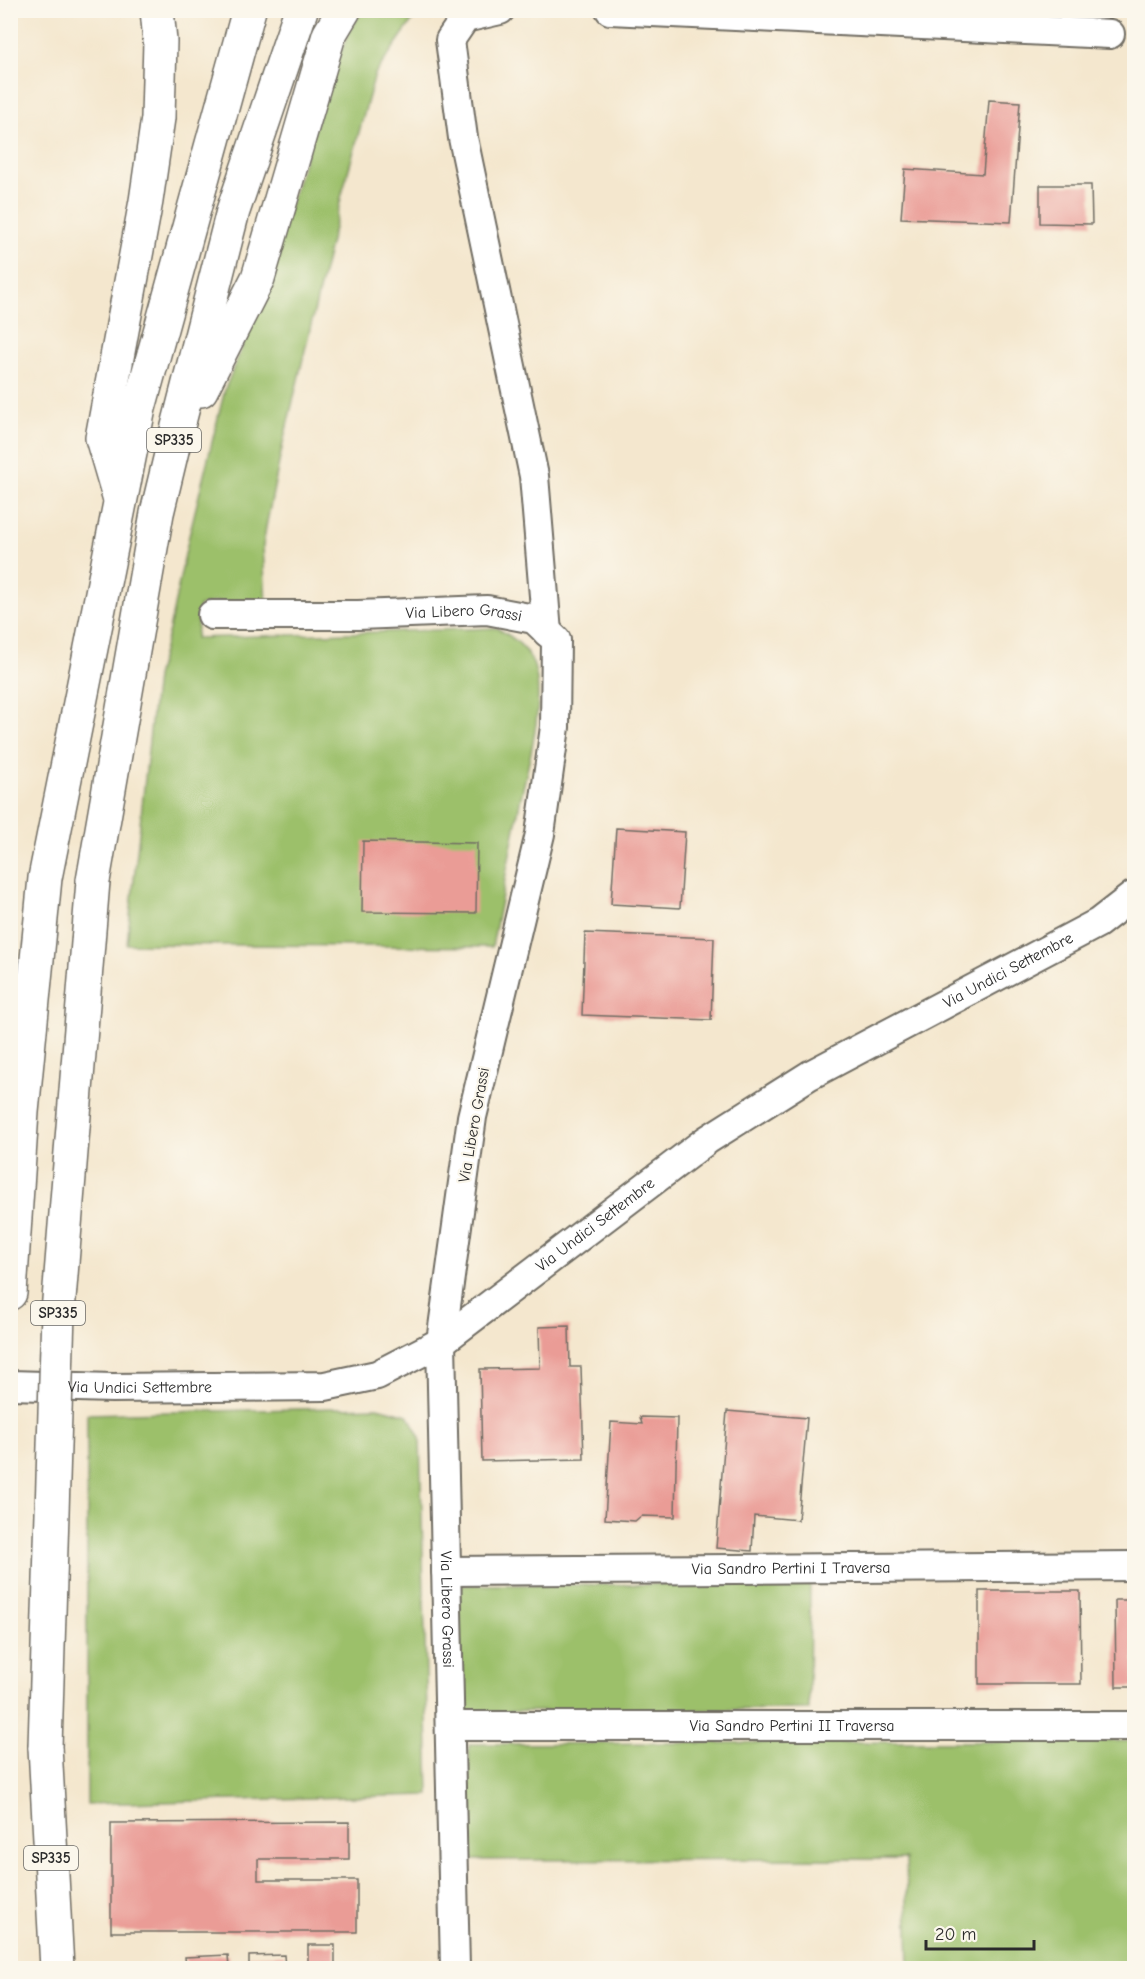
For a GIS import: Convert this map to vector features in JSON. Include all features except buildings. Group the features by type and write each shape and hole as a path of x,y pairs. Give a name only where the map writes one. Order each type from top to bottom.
{"highway":[{"path":"120,501 102,438 146,201 158,118 157,10"},
{"name":"SP335","path":"10,1293 22,1113 45,878 139,408 249,10"},
{"name":"SP335","path":"57,1968 45,1747 58,1312 93,881 157,513 233,211 301,10"},
{"path":"174,442 258,278 329,35 344,10"},
{"name":"SP335","path":"10,1065 32,873 49,772 79,710"}],"street":[{"path":"500,10 465,18 450,40 464,138 534,476 547,632"},
{"path":"610,10 1110,34"},
{"name":"Via Libero Grassi","path":"212,615 358,615 487,610 534,620 556,640 555,728 540,834 472,1117 441,1342 455,1968"},
{"name":"Via Undici Settembre","path":"10,1385 112,1388 325,1386 377,1376 441,1342 707,1140 810,1075 1098,923 1134,895"},
{"name":"Via Sandro Pertini I Traversa","path":"446,1571 1134,1566"},
{"name":"Via Sandro Pertini II Traversa","path":"450,1726 1134,1726"}],"green space":[{"path":"362,11 419,11 375,74 342,194 283,443 266,527 263,546 266,604 215,602 199,606 196,638 497,628 524,648 534,666 537,681 537,715 492,947 127,944 156,677 225,389 251,326 334,69 349,32"},
{"path":"377,1407 408,1415 420,1438 429,1795 87,1804 87,1414"},
{"path":"810,1584 809,1709 462,1712 459,1585"},
{"path":"1134,1741 1134,1968 909,1968 906,1859 468,1860 469,1744"}]}
